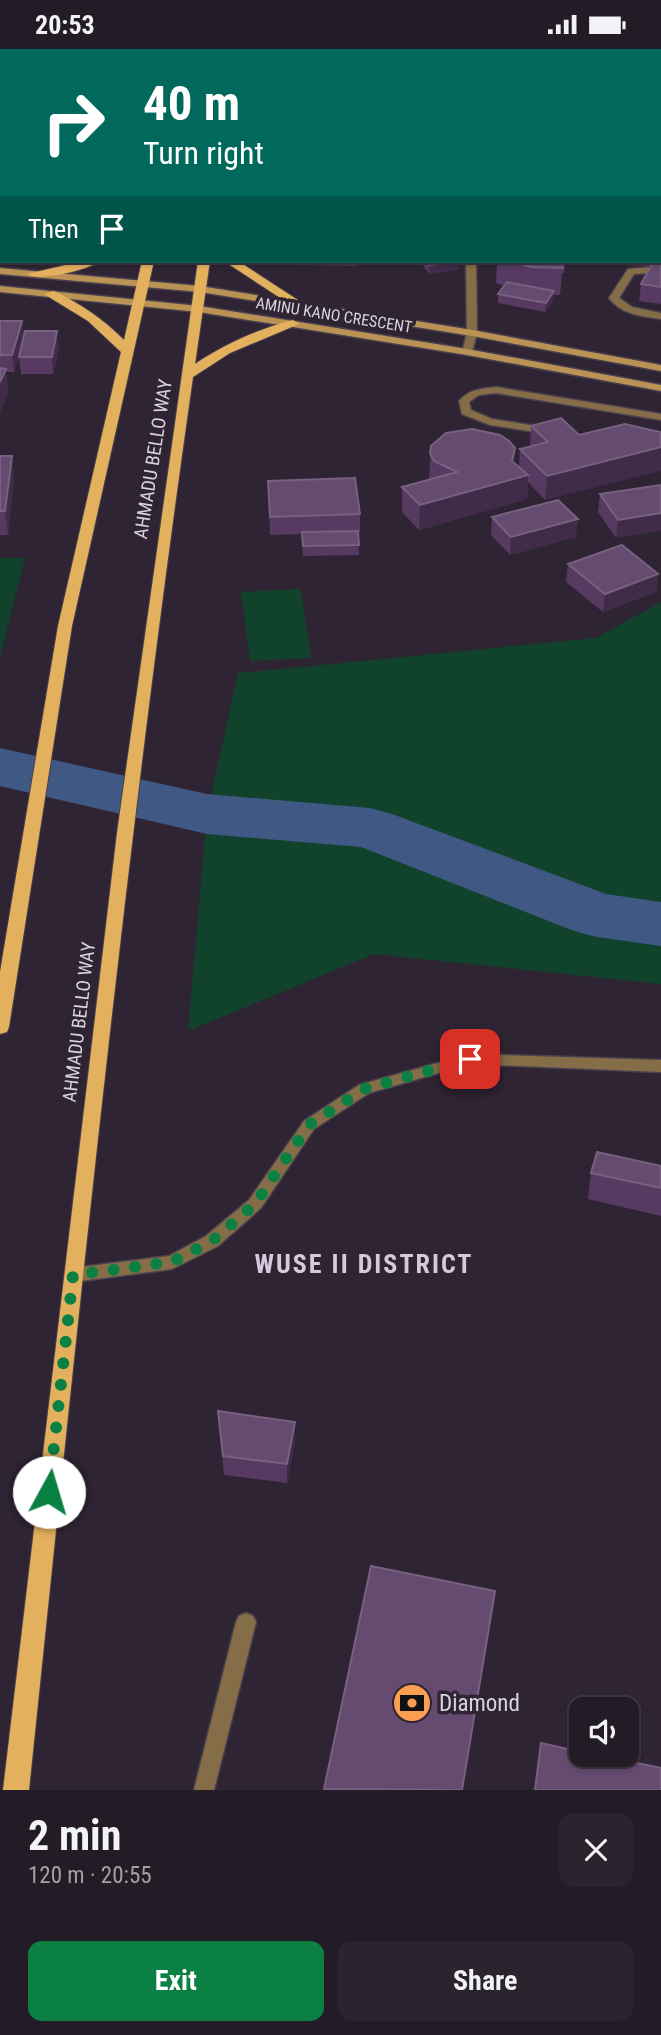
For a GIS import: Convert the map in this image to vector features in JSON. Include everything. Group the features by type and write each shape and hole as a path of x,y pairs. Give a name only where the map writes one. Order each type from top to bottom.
{"main road":[{"path":"33,274 88,263"},
{"path":"0,1027 65,626 148,263"},
{"name":"AHMADU BELLO WAY","path":"16,1790 92,1104 150,627 204,263"},
{"path":"233,263 301,306"},
{"path":"50,294 81,308 128,352"},
{"path":"189,374 213,356 256,335 292,324"}],"street":[{"path":"467,352 472,333 471,263"},
{"path":"661,269 631,271 614,298 617,304 628,309 661,316"},
{"name":"AMINU KANO CRESCENT","path":"0,271 200,289 472,333 661,368"},
{"name":"AMINU KANO CRESCENT","path":"0,289 199,309 467,352 661,388"},
{"path":"558,432 490,422 466,412 464,401 476,392 496,390 661,417"},
{"path":"73,1275 172,1262 212,1241 255,1204 309,1125 364,1089 470,1059 661,1066"},
{"path":"204,1790 246,1622"}],"green space":[{"path":"0,558 25,558 0,657"},
{"path":"301,589 311,658 250,661 241,592"},
{"path":"661,602 661,984 374,954 188,1031 207,814 238,673 596,638"}],"building":[{"path":"518,263 562,263 563,268 531,267"},
{"path":"653,263 661,263 661,287 641,284"},
{"path":"507,282 554,291 546,303 498,294"},
{"path":"0,321 22,321 12,355 0,355"},
{"path":"25,331 57,331 52,357 19,357"},
{"path":"0,368 6,369 0,382"},
{"path":"561,418 579,435 625,424 660,432 661,447 547,476 520,449 548,442 531,426"},
{"path":"472,429 500,435 509,441 515,448 512,461 528,475 420,505 402,487 457,472 434,461 430,453 431,446 446,433"},
{"path":"0,456 12,456 5,511 0,511"},
{"path":"355,478 360,514 270,517 268,481"},
{"path":"661,485 661,513 618,520 600,494"},
{"path":"558,500 578,519 511,537 492,517"},
{"path":"358,531 359,545 303,546 302,532"},
{"path":"622,545 658,574 605,594 568,564"},
{"path":"597,1152 661,1166 661,1188 591,1173"},
{"path":"218,1411 295,1422 287,1464 223,1456"},
{"name":"Diamond","path":"371,1566 495,1591 462,1790 324,1789"},
{"path":"541,1743 569,1749 569,1767 639,1767 639,1763 661,1768 661,1790 535,1790"}],"waterway":[{"path":"0,767 207,814 370,828 597,915 661,924"}],"place":[{"name":"Diamond","path":"412,1703"}],"district":[{"name":"WUSE II DISTRICT","path":"364,1264"}],"route":[{"path":"49,1492 73,1275 172,1262 212,1241 255,1204 309,1125 364,1089 470,1059"}]}
